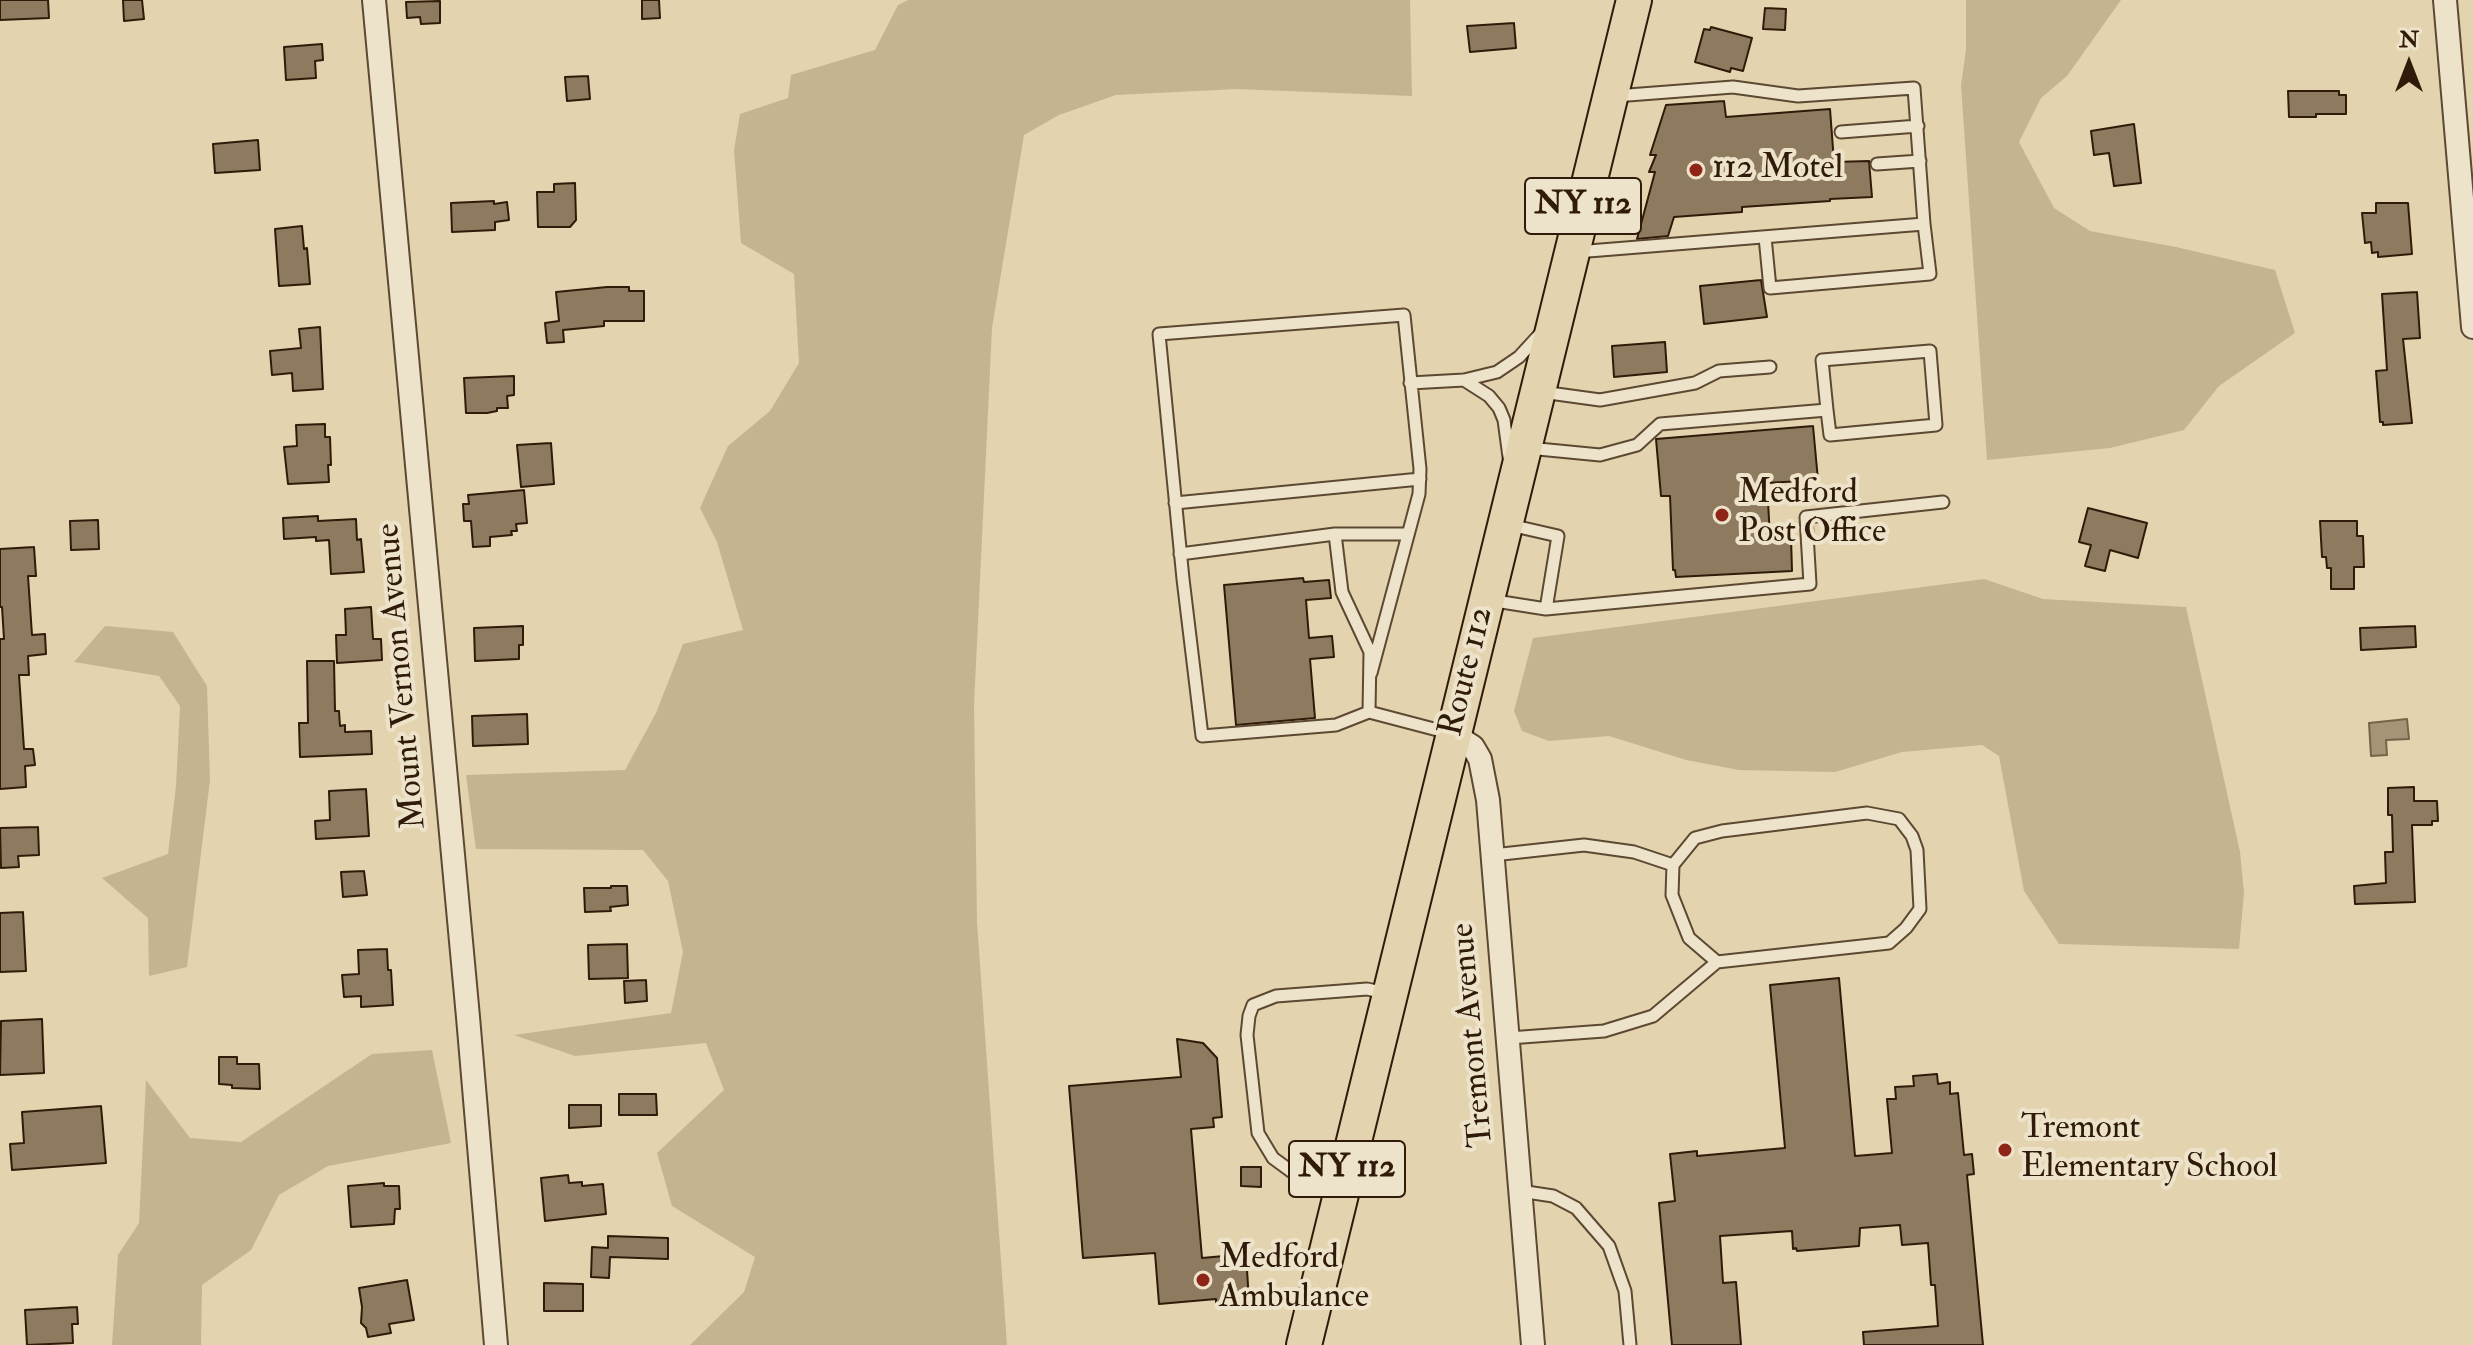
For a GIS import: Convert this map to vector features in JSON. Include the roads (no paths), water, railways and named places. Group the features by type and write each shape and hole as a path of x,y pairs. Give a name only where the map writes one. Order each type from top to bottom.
{"main road":[{"name":"Route 112","path":"1304,1345 1634,0"}],"street":[{"name":"Mount Vernon Avenue","path":"374,0 496,1345"},
{"path":"2445,0 2473,327"},
{"name":"Tremont Avenue","path":"1453,734 1473,747 1480,759 1488,800 1533,1345"}],"lane":[{"path":"1610,96 1733,87 1798,96 1914,88 1930,274 1770,288 1765,237"},
{"path":"1841,132 1918,126"},
{"path":"1877,164 1920,161"},
{"path":"1572,252 1924,224"},
{"path":"1371,673 1419,494 1404,315 1159,334 1180,554 1202,736 1336,725 1369,712 1453,734"},
{"path":"1410,383 1464,380 1497,372 1510,366 1556,316"},
{"path":"1930,351 1936,425 1830,435 1827,410 1822,360 1930,351"},
{"path":"1538,391 1600,400 1695,383 1719,371 1770,367"},
{"path":"1464,380 1489,396 1499,408 1504,420 1513,491"},
{"path":"1523,448 1600,455 1637,445 1660,424 1827,410"},
{"path":"1175,503 1420,479"},
{"path":"1486,599 1546,609 1810,584 1806,517 1943,502"},
{"path":"1505,524 1558,536 1546,609"},
{"path":"1180,554 1335,534 1407,534"},
{"path":"1335,534 1342,592 1370,652 1369,712"},
{"path":"1509,1038 1604,1031 1653,1016 1717,962 1889,943 1906,928 1920,909 1917,850 1912,836 1899,819 1867,813 1722,831 1695,838 1673,865 1672,895 1689,938 1717,962"},
{"path":"1493,855 1584,845 1634,852 1673,865"},
{"path":"1343,1189 1303,1180 1273,1158 1258,1133 1247,1035 1249,1016 1253,1005 1276,996 1367,989 1389,993"},
{"path":"1520,1191 1553,1196 1576,1208 1609,1246 1625,1291 1630,1345"}],"place":[{"name":"112 Motel","path":"1696,170"},
{"name":"Medford Post Office","path":"1722,515"},
{"name":"Tremont Elementary School","path":"2005,1150"},
{"name":"Medford Ambulance","path":"1203,1280"}]}
